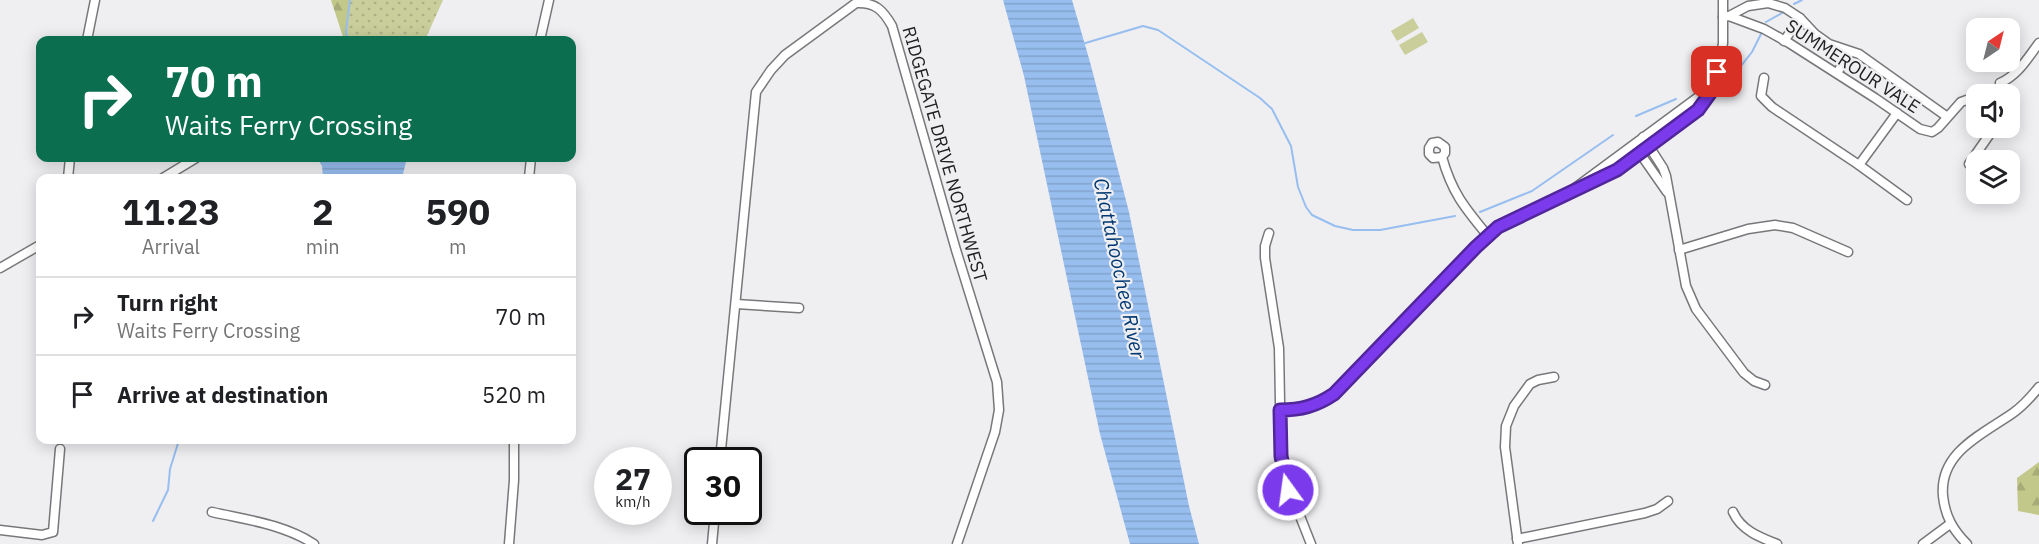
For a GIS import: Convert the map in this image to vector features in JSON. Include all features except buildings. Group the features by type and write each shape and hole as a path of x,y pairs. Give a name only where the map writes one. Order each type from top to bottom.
{"street":[{"path":"88,36 95,0"},
{"path":"541,36 549,0"},
{"path":"1280,410 1309,408 1334,394 1498,227 1606,176 1698,110 1711,92 1720,63 1726,16 1723,0"},
{"name":"RIDGEGATE DRIVE NORTHWEST","path":"721,447 756,92 785,55 856,3 865,2 882,9 892,26 977,324 997,382 999,410 995,432 957,544"},
{"path":"1726,16 1748,6 1768,3 1785,8 1829,44 1859,54 1946,116 1966,100"},
{"name":"SUMMEROUR VALE","path":"1726,16 1764,29 1837,73 1920,129 1932,132 1938,128 1946,116"},
{"path":"1784,41 1800,18"},
{"path":"2000,83 2020,69 2039,43"},
{"path":"1837,73 1850,52"},
{"path":"1764,78 1761,96 1772,107 1859,165 1906,200"},
{"path":"1567,194 1702,95 1711,86"},
{"path":"1859,165 1897,113"},
{"path":"1643,137 1663,168 1686,286 1696,309 1744,373 1754,381 1765,385"},
{"path":"1633,144 1669,196"},
{"path":"1442,157 1447,178 1460,202 1488,236"},
{"path":"177,174 191,162"},
{"path":"1679,250 1748,229 1775,225 1793,228 1848,252"},
{"path":"1269,233 1265,246 1265,258 1279,348 1283,473 1311,544"},
{"path":"0,268 36,247"},
{"path":"736,304 799,308"},
{"path":"1554,377 1530,384 1514,406 1506,426 1505,447 1518,541 1645,513 1657,509 1668,501"},
{"path":"1967,544 1950,524 1945,508 1943,492 1945,476 1952,460 1964,446 2015,412 2039,387"},
{"path":"508,544 514,480 514,444"},
{"path":"0,530 42,535 53,532 60,449"},
{"path":"212,512 264,522 302,536 314,544"},
{"path":"1733,512 1742,527 1777,544"},
{"path":"1923,544 1950,524"},
{"path":"712,544 714,525"}],"green space":[{"path":"331,0 350,0 347,36 343,36"},
{"path":"350,0 443,0 427,36 347,36"},
{"path":"1413,18 1419,28 1397,41 1391,31"},
{"path":"1422,32 1428,42 1405,55 1399,45"},
{"path":"2039,462 2039,515 2018,511 2017,478"}],"water":[{"name":"Chattahoochee River","path":"1003,0 1072,0 1129,212 1189,506 1199,544 1130,544 1100,434 1024,76"},
{"path":"320,162 406,162 403,174 323,174"}],"waterway":[{"path":"347,36 350,0"},
{"path":"1794,4 1802,0"},
{"path":"1766,22 1784,12"},
{"path":"1082,44 1143,26 1158,30 1260,98 1272,109 1291,146 1298,187 1306,207 1312,215 1335,226 1353,230 1380,230 1455,216"},
{"path":"1733,76 1752,52 1761,34"},
{"path":"1636,116 1676,99"},
{"path":"1480,212 1532,191 1613,135"},
{"path":"153,521 168,490 170,469 178,444"}],"route":[{"path":"1288,490 1281,456 1280,410 1309,408 1334,394 1498,227 1617,170 1698,110 1711,92 1717,72"}]}
